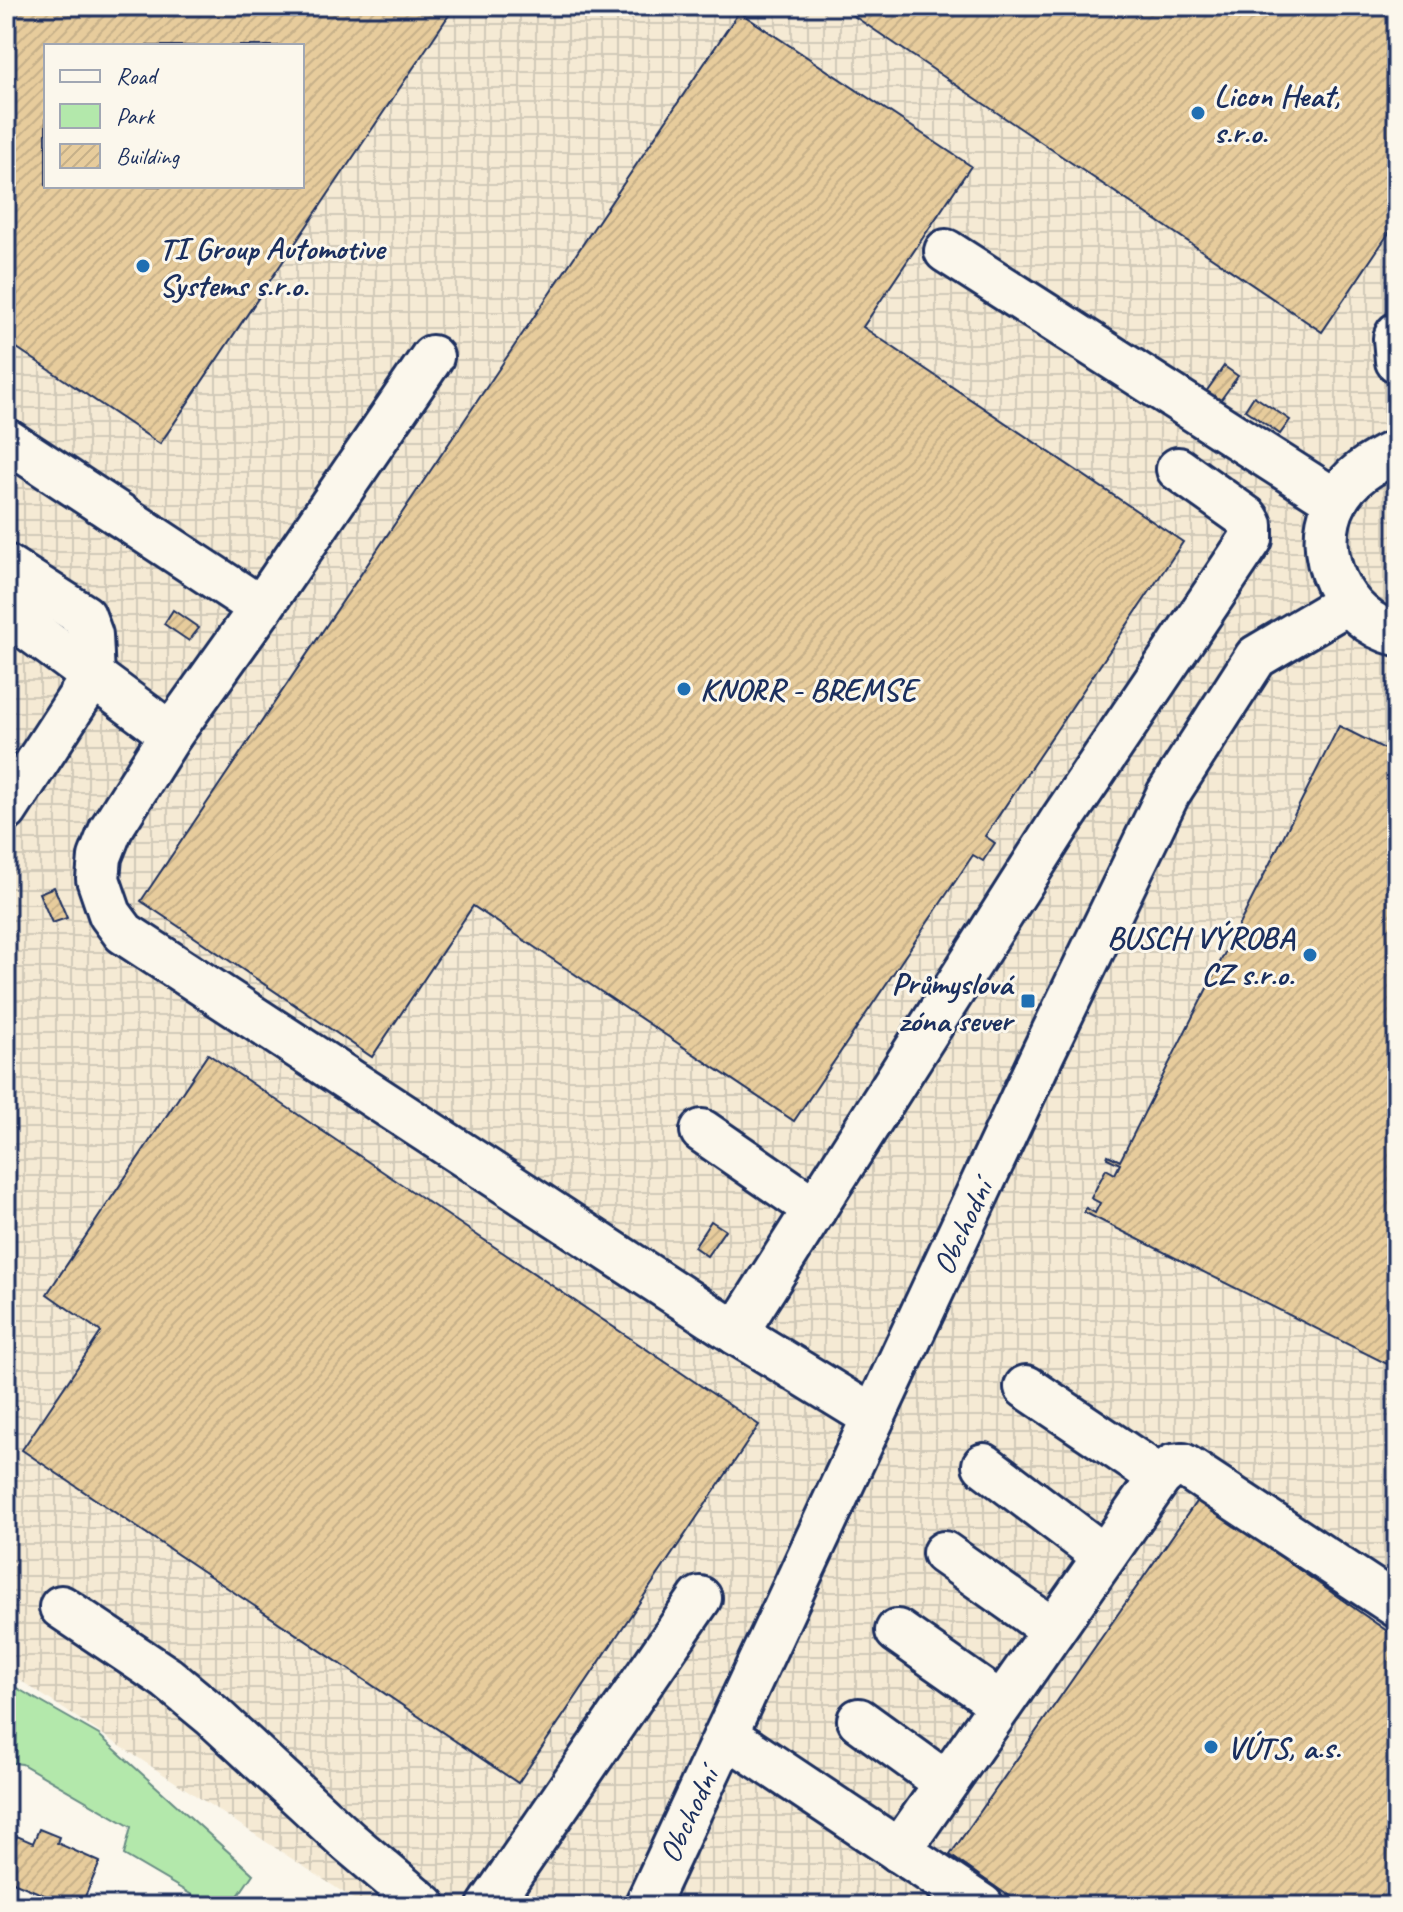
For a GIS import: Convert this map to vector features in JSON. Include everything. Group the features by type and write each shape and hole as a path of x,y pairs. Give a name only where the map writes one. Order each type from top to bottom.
{"street":[{"path":"946,251 1336,501"},
{"path":"432,357 171,734 111,829 100,857 98,879 110,914 124,933 736,1333 873,1417"},
{"path":"6,440 261,608"},
{"path":"1397,451 1365,466 1336,501 1327,535 1331,571 1347,603 1380,630 1397,634"},
{"path":"736,1333 1061,821 1251,539 1251,525 1247,518 1178,469"},
{"path":"6,566 84,616 91,635 93,676 6,810"},
{"name":"Obchodní","path":"646,1906 1043,1053 1168,794 1256,657 1347,603"},
{"path":"9,622 93,676 171,734"},
{"path":"702,1131 815,1209"},
{"path":"1026,1387 1160,1477"},
{"path":"984,1465 1104,1556"},
{"path":"899,1851 1160,1477 1173,1466 1183,1465 1397,1606"},
{"path":"944,1553 1053,1630"},
{"path":"489,1906 700,1598"},
{"path":"61,1607 178,1687 348,1841 425,1906"},
{"path":"897,1631 1001,1704"},
{"path":"859,1720 946,1783"},
{"path":"726,1735 982,1906"}],"shaded area":[{"path":"6,6 1397,6 1397,1906 364,1906 6,1671"}],"green space":[{"path":"6,1682 99,1735 253,1874 231,1906 211,1906 124,1855 131,1827 22,1764 6,1762"}],"building":[{"name":"TI Group Automotive Systems s.r.o.","path":"6,6 455,6 160,444 14,346 6,355"},
{"name":"Licon Heat, s.r.o.","path":"839,6 1397,6 1397,221 1322,332"},
{"name":"KNORR - BREMSE","path":"739,12 971,166 863,327 1183,542 985,836 995,843 983,861 973,855 794,1121 473,906 372,1057 141,901"},
{"path":"1224,366 1238,376 1220,401 1206,392"},
{"path":"1254,396 1290,420 1280,434 1245,410"},
{"path":"173,610 199,628 189,641 164,624"},
{"name":"BUSCH VÝROBA CZ s.r.o.","path":"1339,726 1397,755 1397,1369 1084,1212 1086,1208 1095,1213 1100,1203 1091,1198 1106,1169 1115,1174 1120,1164 1107,1158 1108,1155 1120,1161"},
{"path":"54,887 67,918 52,923 39,893"},
{"path":"208,1054 759,1425 518,1783 22,1450 101,1332 47,1294"},
{"path":"711,1221 725,1230 707,1256 694,1247"},
{"name":"VÚTS, a.s.","path":"1198,1499 1397,1638 1397,1906 1023,1906 950,1855"},
{"path":"39,1829 59,1837 57,1843 100,1862 81,1906 70,1906 6,1879 6,1863 17,1836 33,1843"}],"place":[{"name":"Licon Heat, s.r.o.","path":"1198,113"},
{"name":"TI Group Automotive Systems s.r.o.","path":"143,266"},
{"name":"KNORR - BREMSE","path":"684,689"},
{"name":"BUSCH VÝROBA CZ s.r.o.","path":"1310,955"},
{"name":"Průmyslová zóna sever","path":"1028,1001"},
{"name":"VÚTS, a.s.","path":"1211,1747"}]}
